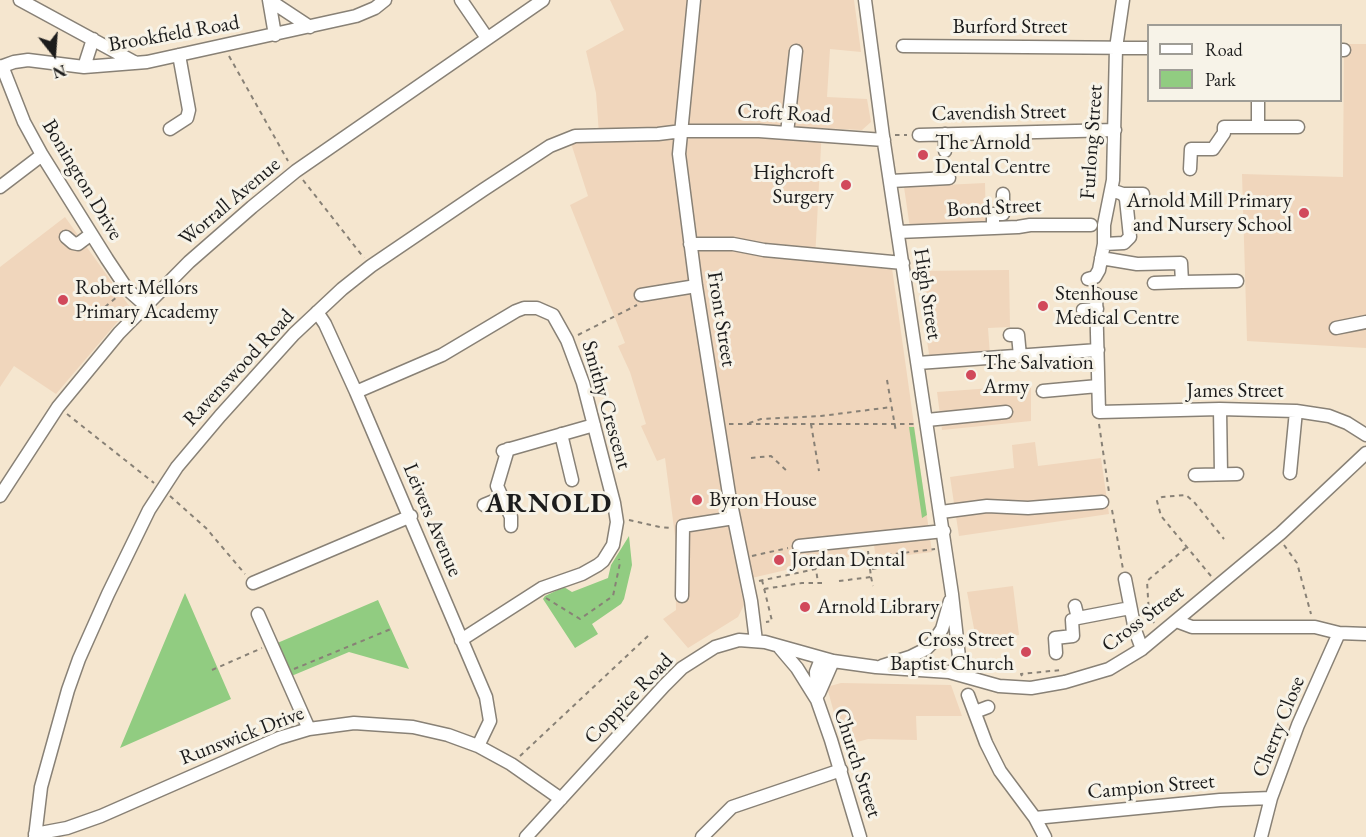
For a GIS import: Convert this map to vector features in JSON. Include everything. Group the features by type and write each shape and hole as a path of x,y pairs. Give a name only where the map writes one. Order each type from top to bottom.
{"street":[{"path":"20,0 136,63"},
{"path":"275,35 269,0 310,27"},
{"name":"Brookfield Road","path":"1,66 28,60 84,67 136,63 356,16 375,8 385,0"},
{"path":"461,0 487,38"},
{"name":"Worrall Avenue","path":"0,496 57,407 145,305 225,231 296,171 543,0"},
{"name":"Front Street","path":"694,0 679,154 696,286 756,641"},
{"name":"High Street","path":"865,0 944,531 961,675"},
{"name":"Furlong Street","path":"1088,279 1095,277 1098,273 1104,244 1104,225 1117,192 1116,48 1123,0"},
{"path":"84,67 93,39"},
{"name":"Burford Street","path":"903,46 1147,48"},
{"path":"934,47 934,60"},
{"path":"787,133 796,51"},
{"path":"170,129 187,118 189,110 179,55"},
{"name":"Bonington Drive","path":"1,66 24,122 90,235 127,289 145,305"},
{"path":"1258,102 1258,127"},
{"path":"1190,169 1191,149 1213,149 1224,133 1224,127 1298,127"},
{"name":"Croft Road","path":"682,130 759,130 884,138"},
{"name":"Ravenswood Road","path":"35,836 41,787 57,726 79,659 126,555 162,488 177,467 294,334 371,266 483,190 564,139 588,135 658,134 682,130"},
{"name":"Cavendish Street","path":"919,135 1115,130"},
{"path":"945,134 945,152"},
{"path":"0,187 42,155"},
{"path":"891,181 949,178"},
{"path":"1104,244 1124,243 1130,237 1130,220 1117,192 1143,194"},
{"path":"993,228 993,214 1003,214 1003,194"},
{"name":"Bond Street","path":"898,232 1030,225 1084,229"},
{"path":"66,237 78,244 90,235"},
{"path":"690,244 738,245 764,250 903,263"},
{"path":"1101,258 1137,264 1181,263 1182,282"},
{"path":"1154,283 1237,281"},
{"path":"646,294 696,286"},
{"path":"1043,391 1098,386 1096,294"},
{"name":"Smithy Crescent","path":"356,392 442,354 516,311 537,308 553,315 567,340 583,383 617,522 614,542"},
{"path":"1083,310 1097,309"},
{"name":"Leivers Avenue","path":"317,312 325,324 411,516 489,707 490,721 478,746"},
{"path":"1336,328 1366,322"},
{"path":"1010,335 1018,335 1020,356"},
{"path":"918,363 981,353 1020,356 1098,350"},
{"name":"James Street","path":"1098,386 1099,412 1221,409 1296,411 1329,416 1347,423 1366,435"},
{"path":"1221,409 1221,474"},
{"path":"1290,473 1296,411"},
{"path":"927,422 1006,412"},
{"path":"511,526 511,517 497,486 506,450 594,425"},
{"path":"561,434 572,480"},
{"name":"Cross Street","path":"827,660 961,675 999,686 1031,688 1048,686 1109,669 1142,649 1162,633 1277,536 1366,453"},
{"path":"1195,475 1237,474"},
{"path":"484,505 501,498"},
{"path":"941,512 987,506 1028,508 1102,502"},
{"path":"253,583 411,516"},
{"path":"682,596 682,526 734,518"},
{"path":"799,546 944,531"},
{"path":"461,640 536,592 557,581 582,574 598,565 603,561 614,542"},
{"path":"1125,579 1135,630 1142,649"},
{"name":"High Street","path":"876,667 910,657 927,649 942,629 952,594"},
{"path":"1056,653 1055,638 1073,636 1072,620 1077,612 1130,608"},
{"path":"258,614 309,729"},
{"path":"1176,621 1192,627 1315,627 1339,633 1366,634"},
{"name":"Cherry Close","path":"1261,837 1271,798 1298,725 1339,633"},
{"name":"Coppice Road","path":"526,837 682,668 702,654 739,640 756,641 827,660"},
{"name":"Church Street","path":"780,647 797,668 817,700 841,770 860,837"},
{"name":"Church Street","path":"817,700 816,672 827,660"},
{"path":"968,695 986,743 1000,771 1035,818 1045,837"},
{"path":"975,712 988,707"},
{"name":"Runswick Drive","path":"35,836 101,816 260,746 309,729 354,723 382,723 413,727 448,735 478,746 511,764 561,800"},
{"path":"702,837 732,807 841,770"},
{"name":"Campion Street","path":"1035,818 1220,800 1271,798"}],"path":[{"path":"223,46 286,158 371,266"},
{"path":"884,138 919,135"},
{"path":"105,307 127,289"},
{"path":"567,340 649,299 646,294"},
{"path":"887,380 896,432"},
{"path":"57,407 162,488 206,528 253,583"},
{"path":"744,424 761,419 821,416 892,407"},
{"path":"718,424 927,422"},
{"path":"811,424 819,471"},
{"path":"752,458 771,456 788,472"},
{"path":"1218,585 1158,510 1157,501 1162,497 1183,494 1190,497 1224,540"},
{"path":"640,522 671,528"},
{"path":"1277,536 1298,563 1315,627"},
{"path":"867,539 873,586"},
{"path":"536,592 580,619 613,596 620,563 614,542"},
{"path":"741,558 799,546"},
{"path":"869,557 946,547"},
{"path":"1162,633 1150,616 1147,581 1187,547"},
{"path":"871,569 893,566 892,554"},
{"path":"747,583 816,569 818,583"},
{"path":"838,581 872,577"},
{"path":"754,622 772,621 762,580"},
{"path":"764,589 802,583 826,583"},
{"path":"284,674 391,629"},
{"path":"511,764 650,636"},
{"path":"212,670 271,645"}],"shaded area":[{"path":"610,0 854,0 861,52 830,49 827,97 867,99 871,122 862,130 822,128 815,259 892,268 932,552 876,559 874,545 849,548 849,557 803,563 803,566 739,581 744,605 738,617 688,648 663,619 676,610 675,536 665,458 657,461 641,426 646,424 630,372 618,346 625,343 570,205 588,196 569,137 599,134 596,93 586,51 624,30"},
{"name":"Arnold Mill Primary and Nursery School","path":"1344,44 1366,44 1366,348 1247,341 1242,174 1343,177"},
{"path":"985,183 986,224 910,228 904,187"},
{"name":"Robert Mellors Primary Academy","path":"65,217 130,307 56,394 14,366 0,387 0,267"},
{"path":"1009,270 1010,327 988,328 990,355 930,360 916,271"},
{"path":"1006,387 1031,388 1031,421 942,430 937,392"},
{"path":"1035,442 1038,466 1101,458 1109,514 959,536 950,477 1014,468 1012,445"},
{"path":"1013,586 1019,635 976,639 967,592"},
{"path":"841,683 951,685 962,716 916,716 917,740 868,739 843,746 827,687"}],"green space":[{"path":"909,427 914,427 927,515 922,518"},
{"path":"629,536 632,565 624,599 621,604 592,624 598,634 575,648 543,599 564,587 572,592 608,578 611,565"},
{"path":"185,593 231,699 120,748"},
{"path":"378,600 409,669 349,652 289,677 275,644"}],"place":[{"name":"The Arnold Dental Centre","path":"923,155"},
{"name":"Highcroft Surgery","path":"846,185"},
{"name":"Arnold Mill Primary and Nursery School","path":"1304,213"},
{"name":"Robert Mellors Primary Academy","path":"63,300"},
{"name":"Stenhouse Medical Centre","path":"1043,306"},
{"name":"The Salvation Army","path":"971,375"},
{"name":"Byron House","path":"697,500"},
{"name":"Jordan Dental","path":"779,560"},
{"name":"Arnold Library","path":"805,607"},
{"name":"Cross Street Baptist Church","path":"1026,652"}],"district":[{"name":"ARNOLD","path":"549,505"}]}
